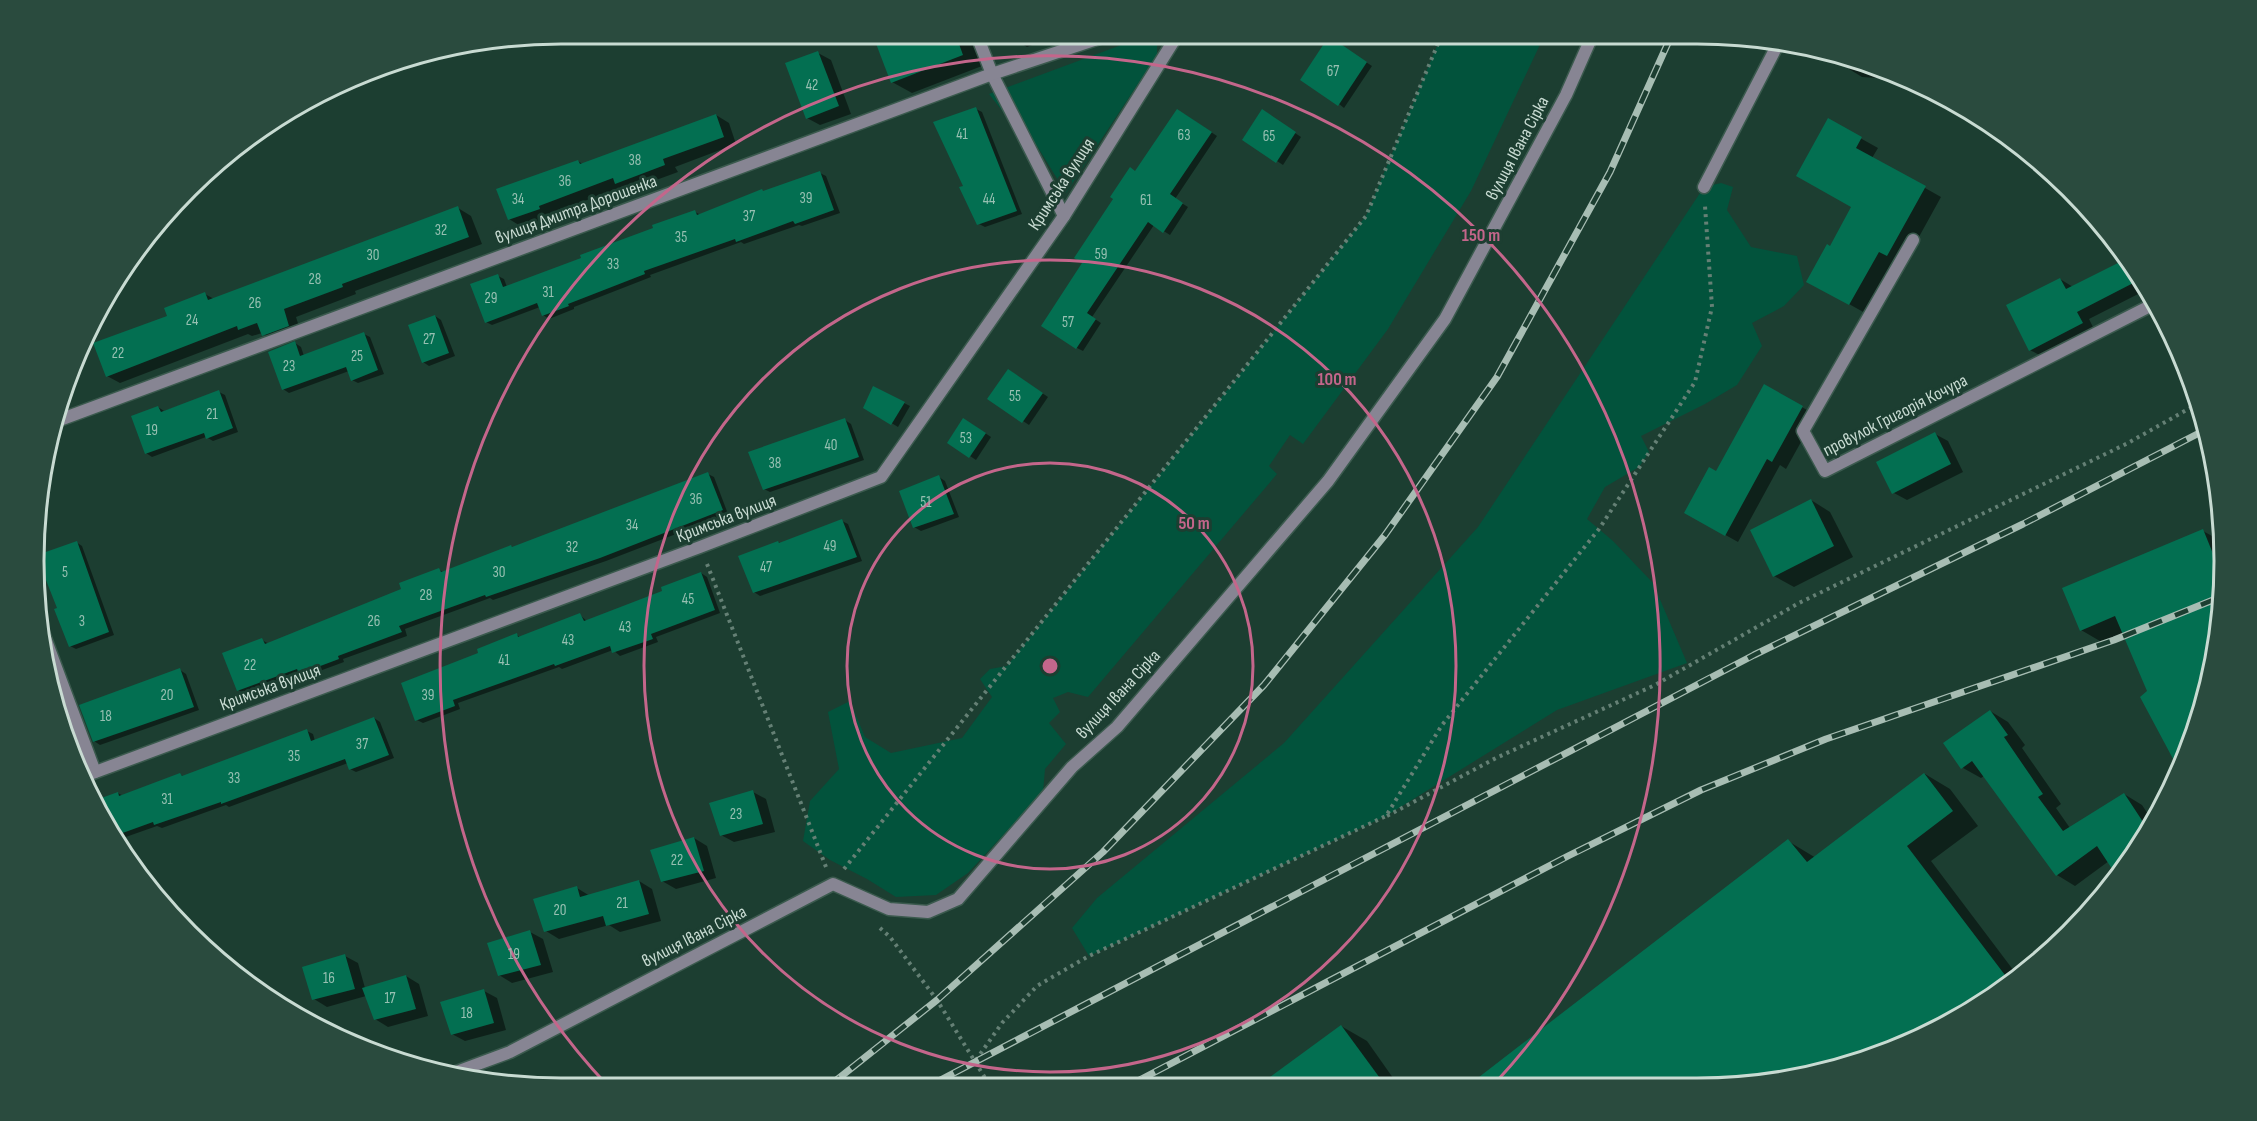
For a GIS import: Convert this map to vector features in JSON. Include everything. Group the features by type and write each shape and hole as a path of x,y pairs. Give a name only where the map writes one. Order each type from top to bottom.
{"street":[{"path":"980,44 992,74 1064,216"},
{"name":"вулиця Дмитра Дорошенка","path":"64,418 992,74 1080,44"},
{"name":"Кримська вулиця","path":"90,773 700,547 881,477 1064,216 1172,44"},
{"name":"вулиця Івана Сірка","path":"465,1069 510,1052 833,884 888,909 928,912 958,899 1072,767 1117,727 1328,481 1445,319 1566,95 1589,44"},
{"path":"1704,187 1775,50"},
{"name":"провулок Григорія Кочура","path":"1913,240 1803,431 1825,471 2147,308"},
{"path":"52,658 95,771"}],"path":[{"path":"700,547 833,884 1366,216 1438,44"},
{"path":"1386,816 1442,725 1599,529 1695,382 1712,307 1704,187"},
{"path":"976,1060 1002,1023 1037,987 1089,956 1386,816 1496,758 1655,685 1799,603 2128,444 2190,409"},
{"path":"874,922 890,937 924,986 937,1000 986,1078"}],"green space":[{"path":"1124,44 1157,44 1157,55 1066,193 1037,146 1011,122 989,94"},
{"path":"1438,44 1540,44 1471,191 1388,329 1303,444 1290,435 1269,466 1277,474 1088,697 1068,692 1053,698 1060,712 1049,723 1066,744 1045,769 1043,792 968,873 936,895 896,897 830,860 803,841 810,801 839,769 828,712 850,701 865,737 891,753 962,738 992,697 980,679 990,669 1007,666 1366,216"},
{"path":"1721,183 1733,187 1727,210 1751,247 1797,256 1804,285 1784,306 1752,323 1762,346 1737,385 1641,436 1649,452 1639,467 1605,487 1587,519 1613,541 1653,583 1687,663 1557,710 1386,816 1089,956 1072,928 1097,898 1284,743 1478,527 1704,187"}],"building":[{"path":"876,44 959,44 963,55 891,83"},
{"path":"1324,44 1341,44 1367,62 1338,106 1300,80"},
{"path":"818,51 839,106 806,119 785,63"},
{"path":"976,107 1017,211 977,225 959,187 963,186 933,122"},
{"path":"1177,109 1212,132 1170,194 1183,203 1163,233 1148,222 1087,313 1096,319 1076,349 1041,326 1082,263 1074,258 1113,199 1110,197 1130,167 1135,171"},
{"path":"1262,109 1296,132 1276,163 1242,140"},
{"path":"716,114 724,137 663,159 665,165 615,184 613,178 508,220 496,189 578,160 580,164"},
{"path":"1828,118 1862,137 1856,148 1926,186 1887,256 1879,252 1849,305 1806,282 1827,244 1830,246 1851,207 1796,176"},
{"path":"820,171 834,210 795,224 793,221 736,242 735,239 644,271 645,274 542,316 537,303 485,323 470,284 498,274 503,287 581,258 580,255 653,228 652,225 695,210 697,215 762,189 763,191"},
{"path":"458,206 469,237 342,284 343,287 284,309 289,326 262,336 257,323 238,330 237,326 106,377 93,343 167,316 164,308 205,292 208,300"},
{"path":"2119,263 2132,283 2077,312 2083,323 2029,351 2006,305 2060,278 2066,289"},
{"path":"435,315 449,353 422,363 408,325"},
{"path":"364,332 378,370 351,381 346,367 282,390 268,352 295,341 300,356"},
{"path":"1008,369 1043,393 1022,423 987,399"},
{"path":"1764,384 1803,406 1772,462 1767,459 1725,536 1684,513 1709,467 1716,471"},
{"path":"873,386 905,402 891,425 863,408"},
{"path":"219,390 233,428 206,439 204,433 145,454 131,416 158,406 161,412"},
{"path":"845,418 859,457 763,490 748,452"},
{"path":"963,418 986,433 969,458 947,443"},
{"path":"1935,432 1951,464 1892,494 1876,462"},
{"path":"708,472 723,510 600,558 486,597 485,595 399,626 402,632 338,656 339,659 299,674 297,669 237,691 222,653 262,638 265,644 401,589 399,583 439,568 441,572 511,545 512,547"},
{"path":"939,475 954,514 913,528 899,491"},
{"path":"1811,499 1834,546 1773,577 1750,530"},
{"path":"842,519 857,557 753,593 738,556"},
{"path":"2203,529 2214,560 2209,628 2196,694 2173,759 2140,697 2147,691 2115,616 2080,631 2062,588"},
{"path":"77,541 109,632 69,647 44,576 44,553"},
{"path":"701,572 715,610 651,634 653,639 612,653 610,646 453,700 455,706 415,721 401,683 478,653 477,649 517,633 518,637 580,613 584,621 662,591 661,587"},
{"path":"180,668 194,707 93,742 79,705"},
{"path":"1990,710 2008,735 2004,737 2043,794 2038,797 2063,831 2124,793 2143,821 2112,868 2097,846 2056,876 1972,761 1961,769 1943,743"},
{"path":"374,717 389,755 349,770 345,759 221,804 221,802 122,833 102,798 118,792 119,796 180,773 182,776 307,729 311,741"},
{"path":"1924,773 1953,811 1907,846 2005,975 1955,1008 1894,1038 1863,1050 1797,1068 1696,1078 1478,1078 1788,839 1807,862"},
{"path":"753,790 763,824 720,836 709,803"},
{"path":"694,837 704,871 661,882 650,850"},
{"path":"639,880 649,914 606,926 603,916 544,932 533,899 577,886 580,897"},
{"path":"530,930 541,965 498,976 487,943"},
{"path":"345,954 355,989 312,1000 302,967"},
{"path":"406,975 416,1009 374,1020 362,988"},
{"path":"484,989 494,1023 451,1035 440,1002"},
{"path":"1341,1025 1380,1078 1269,1078"}],"railway":[{"path":"839,1078 937,1000 1103,852 1264,685 1385,535 1497,377 1610,172 1668,44"},
{"path":"944,1078 1754,655 2023,524 2198,434"},
{"path":"1143,1078 1568,856 1701,790 1826,739 2114,640 2211,601"}]}
